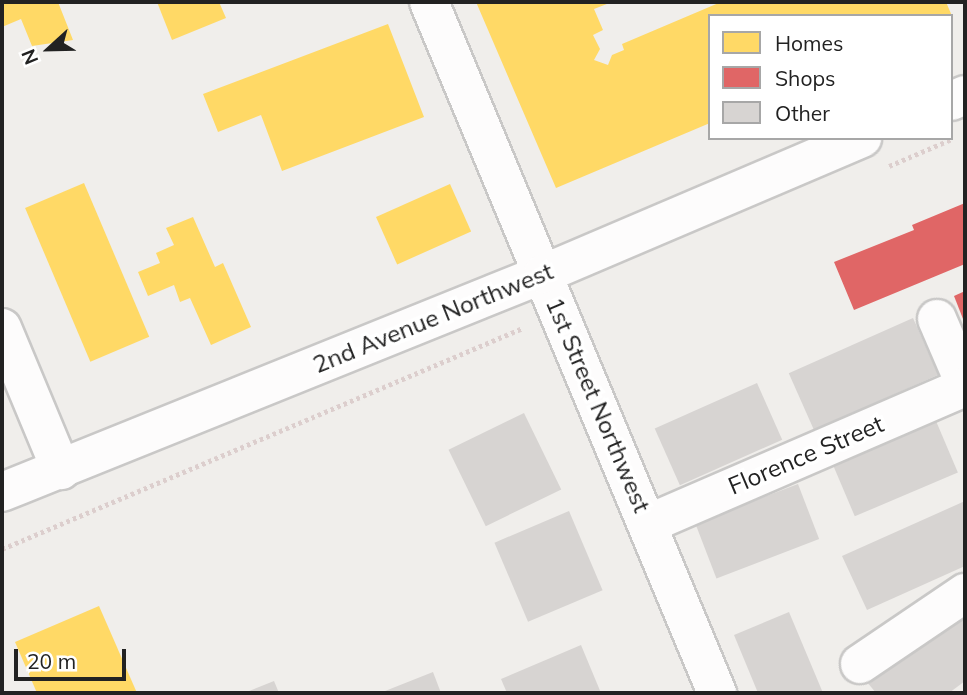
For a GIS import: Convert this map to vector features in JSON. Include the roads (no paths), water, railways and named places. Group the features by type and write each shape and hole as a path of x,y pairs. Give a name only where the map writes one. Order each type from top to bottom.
{"street":[{"name":"1st Street Northwest","path":"429,2 717,693"},
{"name":"2nd Avenue Northwest","path":"2,492 543,274 857,140"},
{"path":"937,319 965,385"},
{"path":"2,328 61,470"},
{"name":"Florence Street","path":"648,524 965,385"},
{"path":"860,664 965,593"}]}
